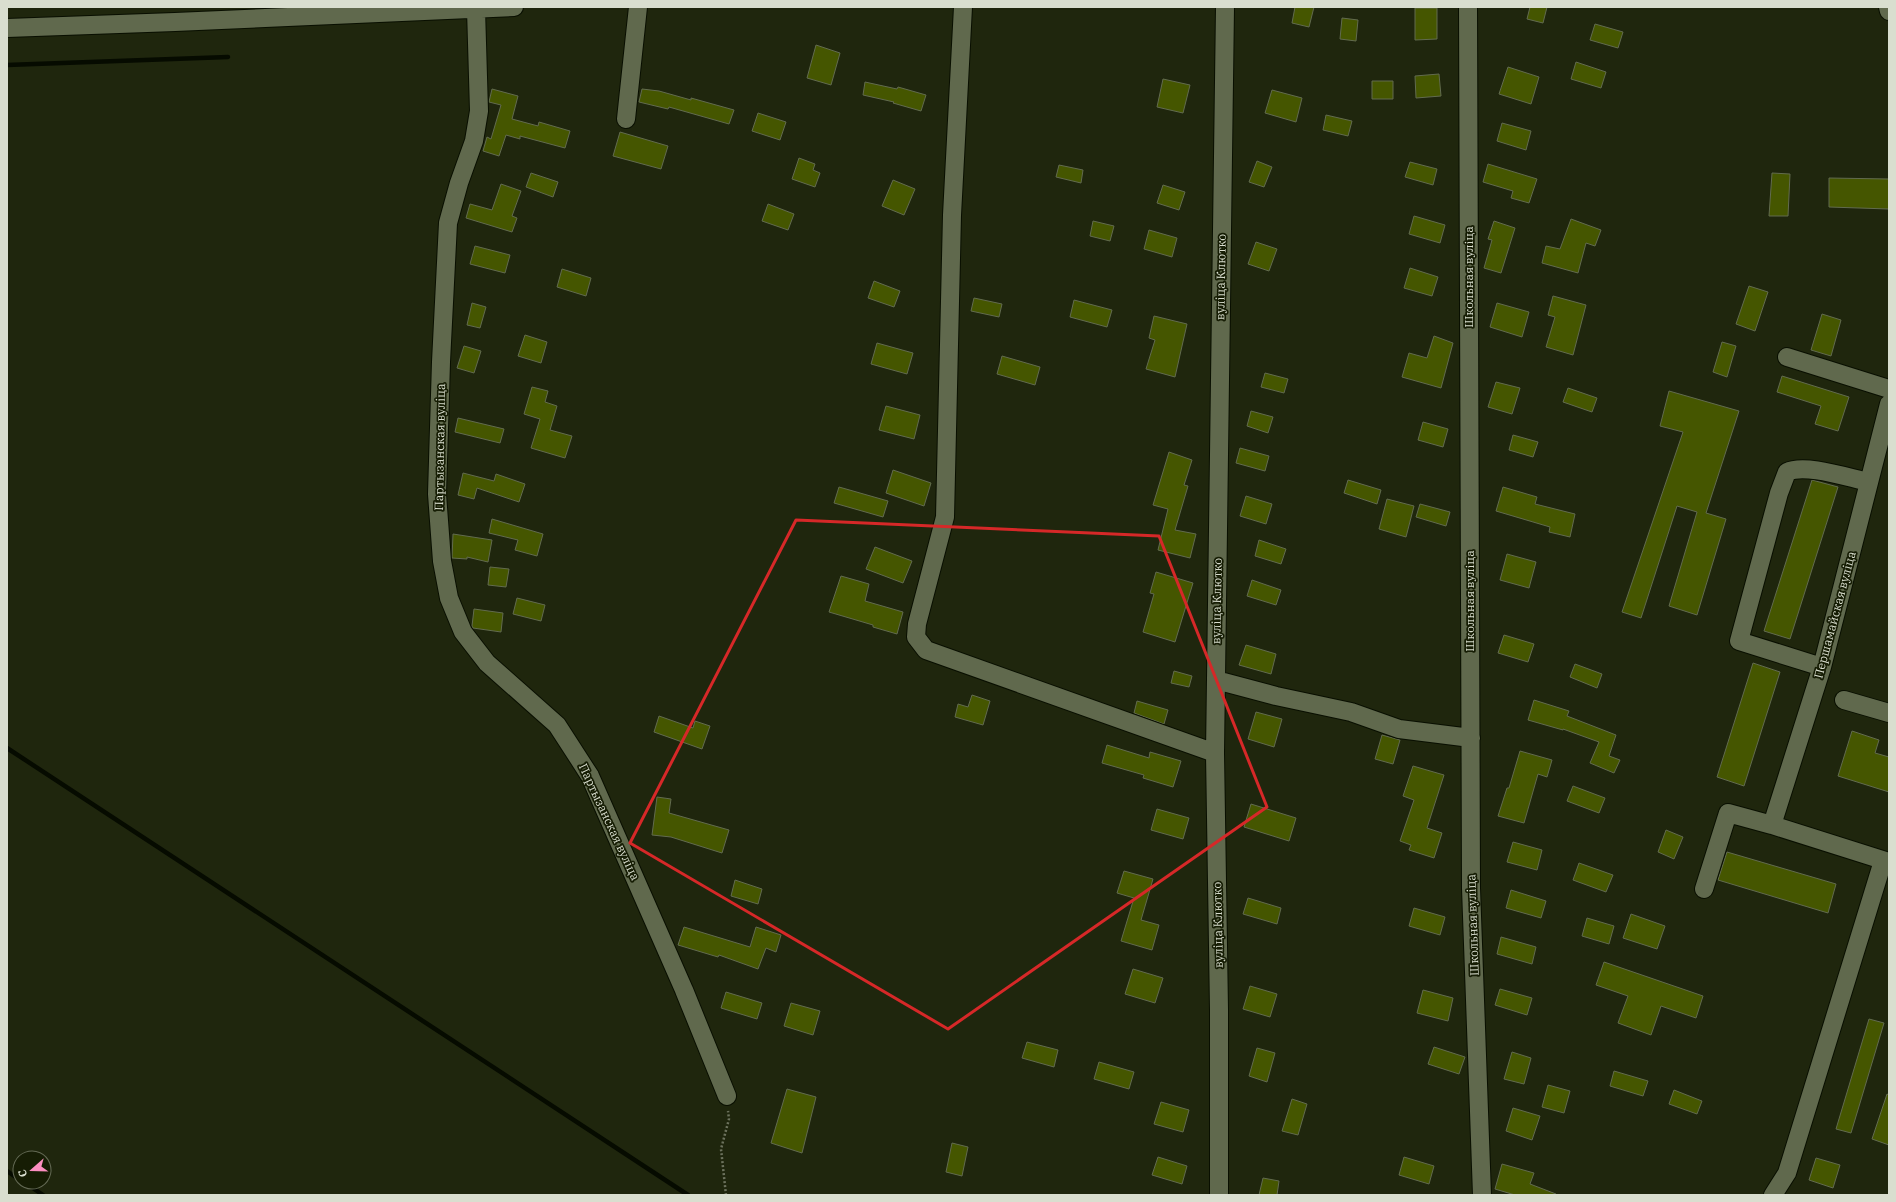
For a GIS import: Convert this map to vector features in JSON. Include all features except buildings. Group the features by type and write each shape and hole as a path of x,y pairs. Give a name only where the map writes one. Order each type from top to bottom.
{"street":[{"path":"7,28 514,7"},
{"path":"626,119 638,7"},
{"path":"963,7 952,215 945,517 917,624 916,637 926,650 1215,753"},
{"name":"вуліца Клютко","path":"1219,1195 1219,1010 1215,753 1225,7"},
{"name":"Школьная вуліца","path":"1468,7 1471,888 1482,1195"},
{"path":"1888,7 1889,11"},
{"name":"Партызанская вуліца","path":"476,9 478,111 474,141 459,183 448,223 437,494 442,561 449,598 463,632 487,663 557,725 590,776 684,990 727,1096"},
{"path":"1787,357 1889,389"},
{"name":"Першамайская вуліца","path":"1772,825 1822,667 1889,404"},
{"path":"1822,667 1739,641 1779,494 1787,472 1794,469 1807,470 1869,482"},
{"path":"1216,680 1276,696 1351,712 1399,729 1471,738"},
{"path":"1844,700 1889,713"},
{"path":"1704,889 1728,813 1772,825 1886,862 1787,1172 1773,1195"}],"path":[{"path":"726,1195 721,1149 729,1120 727,1096"}],"highlighted area":[{"path":"796,520 1159,536 1267,807 948,1029 630,843"}],"waterway":[{"path":"7,65 228,57"},
{"path":"7,748 688,1195"},
{"path":"7,1171 12,1174"},
{"path":"36,1190 43,1195"}]}
